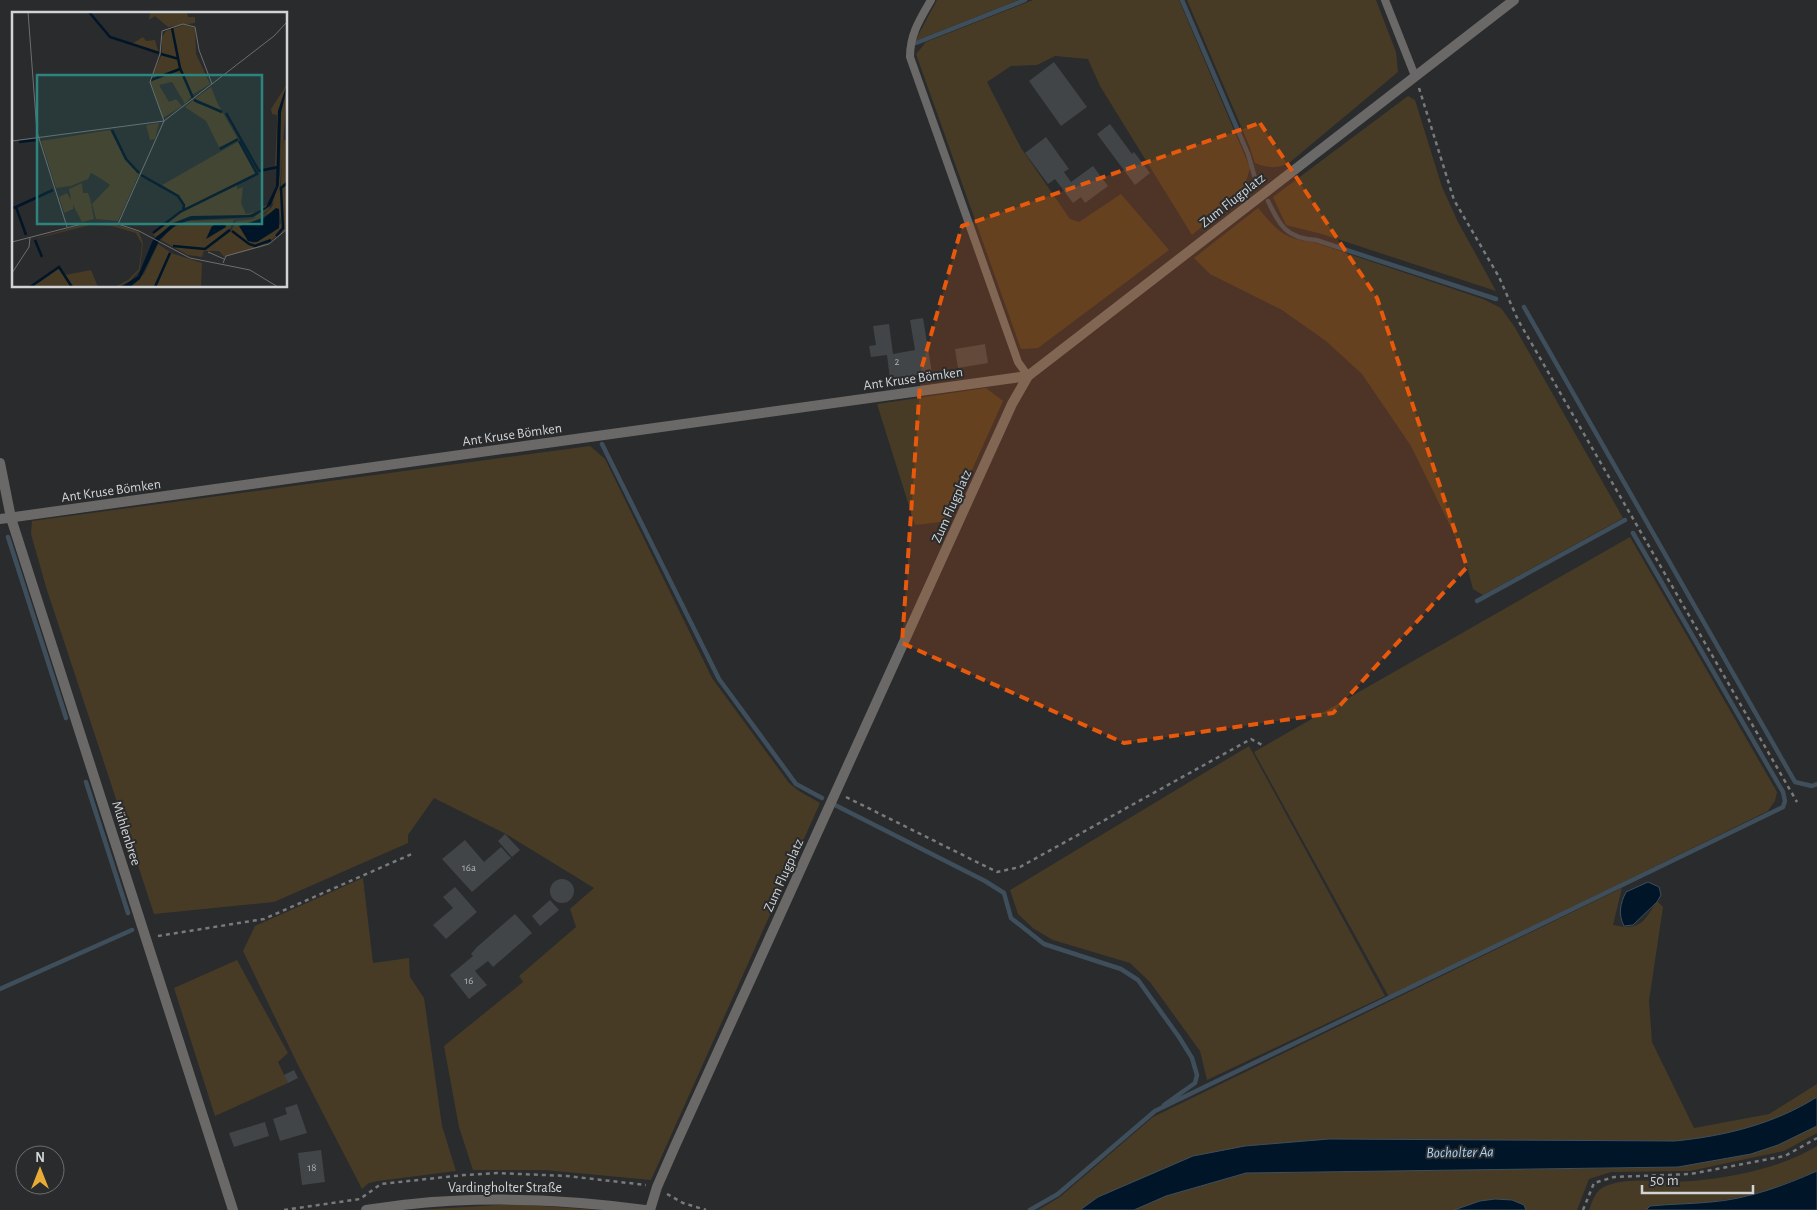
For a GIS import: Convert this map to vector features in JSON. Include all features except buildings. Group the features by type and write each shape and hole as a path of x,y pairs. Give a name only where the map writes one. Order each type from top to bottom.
{"street":[{"name":"Zum Flugplatz","path":"650,1210 672,1154 836,792 1012,404 1028,376 1514,0"},
{"name":"Ant Kruse Bömken","path":"0,519 1028,376"},
{"name":"Mühlenbree","path":"0,463 11,518 234,1210"},
{"name":"Vardingholter Straße","path":"366,1210 437,1201 495,1198 568,1201 645,1210"}],"lane":[{"path":"931,0 915,27 910,42 910,57 1018,362 1028,376"},
{"path":"1385,0 1415,76"}],"path":[{"path":"1415,76 1454,200 1499,277 1518,320 1797,802"},
{"path":"836,792 997,872 1020,867 1251,739 1264,746"},
{"path":"147,940 264,919 414,853"},
{"path":"1583,1210 1594,1183 1614,1177 1691,1174 1785,1156 1817,1138"}],"highlighted area":[{"path":"1260,123 1377,298 1467,567 1333,713 1124,743 902,643 921,370 962,226"}],"shaded area":[{"path":"937,0 1018,0 915,41"},
{"path":"1033,0 1179,0 1250,168 1243,192 1192,235 1100,86 1088,59 1055,56 1037,65 1011,66 987,82 1021,148 1070,219 1079,222 1121,194 1169,250 1038,348 1021,349 916,54 926,42"},
{"path":"1187,0 1376,0 1396,52 1398,72 1289,163 1276,167 1260,165 1255,163"},
{"path":"1408,96 1415,100 1442,187 1458,222 1496,291 1322,234 1286,225 1273,197"},
{"path":"1258,208 1276,228 1294,239 1313,242 1483,299 1501,308 1514,326 1623,518 1483,595 1473,589 1463,552 1411,446 1362,374 1326,341 1282,310 1210,274 1194,258"},
{"path":"986,388 1003,401 949,521 915,525 877,404"},
{"path":"590,446 605,459 712,678 789,783 820,803 651,1180 545,1170 473,1170 459,1127 444,1046 523,982 519,976 576,927 570,909 594,888 506,834 434,798 408,835 408,843 274,902 154,914 46,587 31,534 32,521"},
{"path":"1630,537 1777,792 1775,801 1768,811 1389,997 1254,752"},
{"path":"1249,746 1385,996 1207,1080 1200,1051 1150,982 1130,963 1053,940 1034,929 1018,914 1010,890"},
{"path":"363,878 373,963 409,958 410,977 424,998 442,1126 456,1171 378,1181 369,1183 362,1189 297,1063 243,951 255,926"},
{"path":"1622,888 1613,925 1622,927 1635,926 1644,919 1657,901 1663,907 1649,1001 1652,1042 1694,1128 1769,1114 1817,1084 1817,1097 1784,1115 1749,1127 1712,1136 1675,1141 1329,1139 1245,1146 1098,1197 1080,1210 1038,1210 1060,1197 1153,1117"},
{"path":"237,960 288,1053 278,1062 288,1083 215,1116 174,988"},
{"path":"1817,1126 1817,1133 1784,1151 1690,1171 1611,1172 1589,1179 1577,1210 1526,1210 1524,1205 1480,1201 1454,1210 1134,1210 1166,1196 1246,1173 1678,1167 1751,1154 1778,1145"},
{"path":"1817,1146 1817,1171 1758,1194 1711,1202 1650,1206 1646,1210 1589,1210 1599,1190 1615,1183 1626,1181 1693,1181 1725,1177 1773,1166"},
{"path":"515,1204 598,1210 416,1210"}],"water":[{"path":"1648,882 1659,887 1661,895 1657,902 1633,925 1624,926 1620,909 1626,892"},
{"name":"Bocholter Aa","path":"1817,1097 1817,1126 1778,1145 1751,1154 1678,1167 1246,1173 1166,1196 1134,1210 1080,1210 1098,1197 1193,1156 1245,1146 1329,1139 1675,1141 1712,1136 1749,1127 1784,1115"},
{"path":"1817,1171 1817,1210 1646,1210 1650,1206 1711,1202 1752,1195 1778,1187"},
{"path":"1495,1199 1512,1200 1524,1205 1526,1210 1454,1210 1480,1201"}],"waterway":[{"path":"916,43 1025,0"},
{"path":"1182,0 1248,154 1257,185"},
{"path":"1268,201 1285,229 1298,237 1316,240 1496,299"},
{"path":"1524,307 1795,782 1812,786 1817,784"},
{"path":"602,444 719,679 796,784 822,798"},
{"path":"1477,601 1625,520"},
{"path":"1030,1210 1058,1194 1155,1111 1783,807 1785,801 1783,792 1633,533"},
{"path":"8,537 66,718"},
{"path":"86,782 128,913"},
{"path":"835,805 985,881 1004,893 1011,918 1044,944 1121,969 1138,980 1179,1037 1192,1058 1197,1075 1195,1083 1164,1105"},
{"path":"0,989 132,930"}]}
